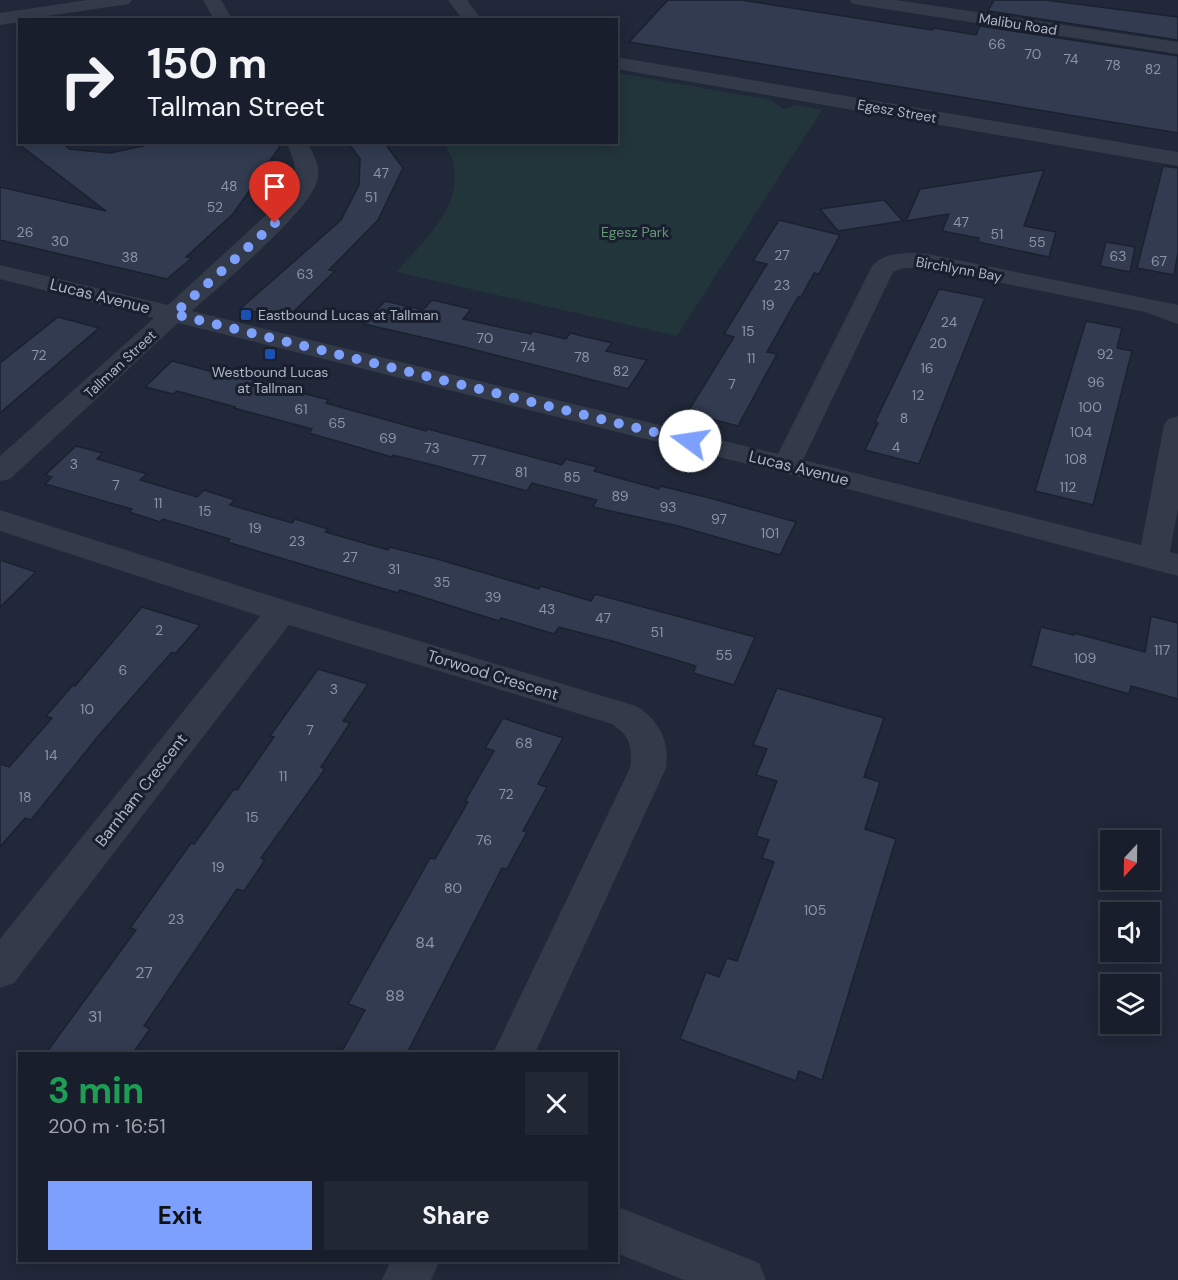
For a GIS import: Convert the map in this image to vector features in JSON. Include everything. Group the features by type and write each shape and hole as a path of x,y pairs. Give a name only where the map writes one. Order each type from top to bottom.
{"street":[{"path":"0,19 123,0"},
{"path":"212,0 223,18"},
{"path":"457,0 470,18"},
{"name":"Malibu Road","path":"859,0 1178,48"},
{"name":"Egesz Street","path":"618,63 1178,159"},
{"name":"Tallman Street","path":"0,472 259,238 301,195 309,170 297,144"},
{"name":"Birchlynn Bay","path":"787,465 883,268 891,263 928,261 1148,305 1170,311 1178,316"},
{"name":"Lucas Avenue","path":"0,272 787,465 1166,562"},
{"path":"1166,562 1178,425"},
{"name":"Torwood Crescent","path":"0,520 282,611 624,715 640,724 651,754 648,768 514,1052"},
{"name":"Barnham Crescent","path":"0,970 282,611"},
{"path":"618,1230 742,1280"},
{"path":"406,1280 415,1262"}],"green space":[{"name":"Egesz Park","path":"618,73 771,100 783,109 797,105 822,110 677,336 396,272 422,244 444,213 452,197 455,179 453,161 444,144 618,144"}],"building":[{"path":"668,0 741,0 976,35 980,26 1178,56 1178,133 629,42"},
{"path":"994,0 1045,0 1178,17 1178,40 988,11"},
{"path":"19,144 63,144 69,149 110,153 153,144 282,144 233,214 186,257 192,258 167,279 0,240 0,187 106,211"},
{"path":"349,144 385,144 403,168 378,220 329,270 335,271 286,319 241,308 341,220 359,185 360,159"},
{"path":"1163,166 1178,168 1178,253 1174,275 1137,268"},
{"path":"1044,170 1024,226 1056,232 1049,257 978,242 979,238 942,231 949,214 906,221 920,189"},
{"path":"884,200 903,221 838,231 820,209"},
{"path":"779,220 840,235 819,274 814,273 801,297 798,297 767,352 777,354 738,426 687,413 734,337 724,334 767,264 753,261"},
{"path":"1106,242 1135,247 1130,272 1100,266"},
{"path":"939,289 985,298 919,464 865,450 878,423 875,422"},
{"path":"432,300 471,309 463,319 566,339 570,333 612,343 606,351 647,360 628,389 364,324 385,301 423,310"},
{"path":"58,317 99,328 0,413 0,363"},
{"path":"1086,321 1122,328 1117,348 1132,351 1093,505 1035,491"},
{"path":"172,361 213,372 216,368 244,375 242,377 329,400 326,403 426,431 428,429 562,465 566,459 597,467 594,471 659,489 660,486 710,498 796,522 780,555 678,526 593,507 597,500 532,483 527,491 437,466 393,455 392,457 309,433 312,429 235,407 177,391 173,394 145,387"},
{"path":"76,446 103,453 97,459 147,474 140,480 197,497 204,490 235,500 230,505 292,523 295,519 328,529 325,532 388,550 390,547 539,589 541,586 591,601 595,594 755,637 734,685 693,673 696,666 612,641 559,627 554,634 501,618 499,621 400,590 398,593 227,542 230,539 163,519 160,522 129,512 132,509 45,484 52,477 45,475"},
{"path":"0,560 36,572 0,607"},
{"path":"142,607 200,625 176,653 172,652 100,734 31,820 25,818 0,847 0,764 9,767 52,718 46,716 73,685 75,686"},
{"path":"1151,616 1178,623 1178,699 1131,686 1129,694 1031,666 1041,627 1074,635 1074,633 1145,652"},
{"path":"318,669 368,684 343,721 350,723 321,767 325,769 261,858 265,860 244,891 237,889 144,1026 150,1029 134,1052 47,1052 136,930 130,928 191,843 194,844 234,789 237,790 274,737 270,736"},
{"path":"777,688 884,718 864,777 880,782 865,829 896,839 822,1080 799,1071 796,1081 680,1039 706,972 719,977 727,958 737,961 774,862 762,858 769,840 756,836 777,781 756,775 767,749 753,745"},
{"path":"503,718 563,738 538,784 547,787 523,831 527,832 507,869 502,868 408,1052 342,1052 365,1010 348,1004 430,858 435,859 468,802 465,801 494,751 485,748"}],"place":[{"name":"Eastbound Lucas at Tallman","path":"246,315"},
{"name":"Westbound Lucas at Tallman","path":"270,354"}],"route":[{"path":"275,223 174,314 690,441"}]}
